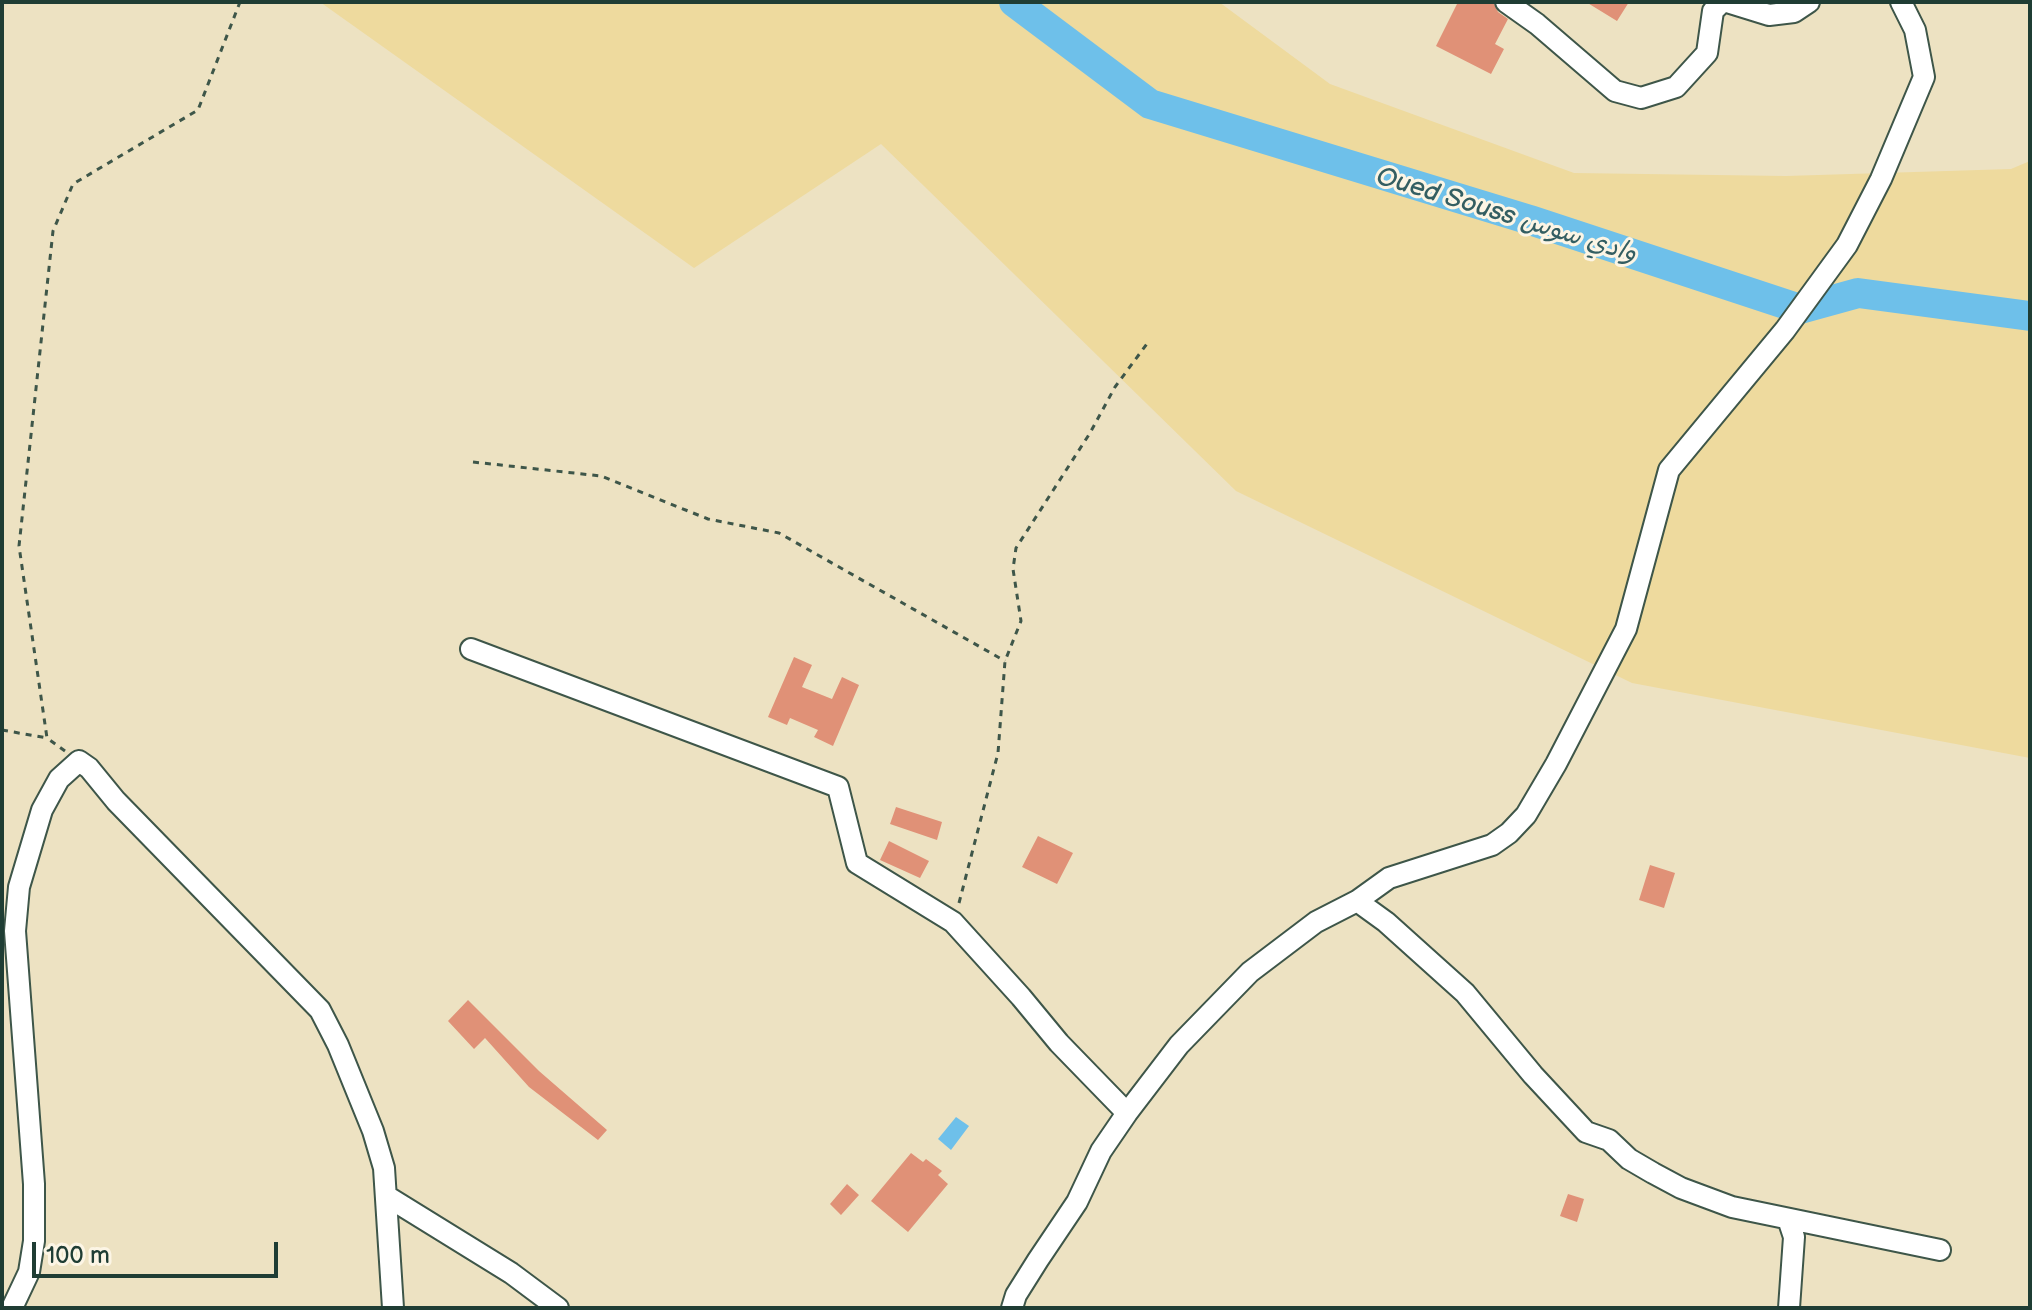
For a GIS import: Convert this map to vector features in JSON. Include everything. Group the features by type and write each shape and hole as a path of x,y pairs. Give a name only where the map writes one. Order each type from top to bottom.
{"street":[{"path":"1506,2 1537,24 1615,91 1641,98 1676,87 1707,53 1713,11 1724,2 1769,15 1794,12 1809,2"},
{"path":"1012,1308 1016,1295 1077,1202 1101,1151 1127,1113 1179,1045 1250,972 1316,922 1357,901 1389,878 1492,845 1509,833 1540,793 1626,629 1669,470 1785,330 1847,245 1881,179 1924,77 1915,30 1901,2"},
{"path":"471,649 838,787 857,863 953,922 1059,1043 1127,1113"},
{"path":"12,1308 29,1272 34,1241 34,1184 15,931 19,887 42,810 59,779 77,761 85,764 116,801 320,1010 338,1045 373,1131 384,1168 393,1308"},
{"path":"1357,901 1458,985 1533,1075 1586,1132 1609,1140 1629,1159 1681,1188 1732,1207 1940,1250"},
{"path":"388,1197 511,1273 558,1308"},
{"path":"1788,1219 1794,1237 1789,1308"}],"path":[{"path":"47,738 19,546 53,231 73,184 198,110 240,2"},
{"path":"953,922 995,764 1005,661 1021,621 1013,569 1016,548 1090,433 1115,387 1149,341"},
{"path":"473,462 601,476 708,519 779,533 1005,661"},
{"path":"2,730 47,738 77,761"}],"sand":[{"path":"320,2 1219,2 1330,84 1574,173 1786,176 2011,169 2030,161 2030,758 1632,683 1236,491 881,144 694,268"}],"water":[{"path":"956,1117 969,1126 951,1150 938,1139"}],"building":[{"path":"1458,2 1493,2 1498,12 1508,19 1495,44 1504,49 1491,74 1436,46"},
{"path":"1586,2 1629,2 1617,21"},
{"path":"794,657 812,665 802,687 832,699 842,677 859,685 833,746 814,737 818,730 790,718 787,725 768,717"},
{"path":"896,807 942,822 937,840 890,824"},
{"path":"1038,836 1073,853 1057,884 1022,867"},
{"path":"889,841 929,861 920,878 880,860"},
{"path":"1650,865 1675,873 1664,908 1639,900"},
{"path":"468,1000 539,1071 607,1130 598,1140 529,1087 485,1038 474,1049 448,1021"},
{"path":"911,1153 942,1171 938,1175 948,1184 908,1232 871,1201"},
{"path":"847,1184 859,1195 841,1215 830,1204"},
{"path":"1568,1194 1584,1199 1577,1222 1560,1216"}],"waterway":[{"name":"Oued Souss وادي سوس","path":"1014,2 1150,104 1530,220 1800,309 1858,293 2030,316"}]}
